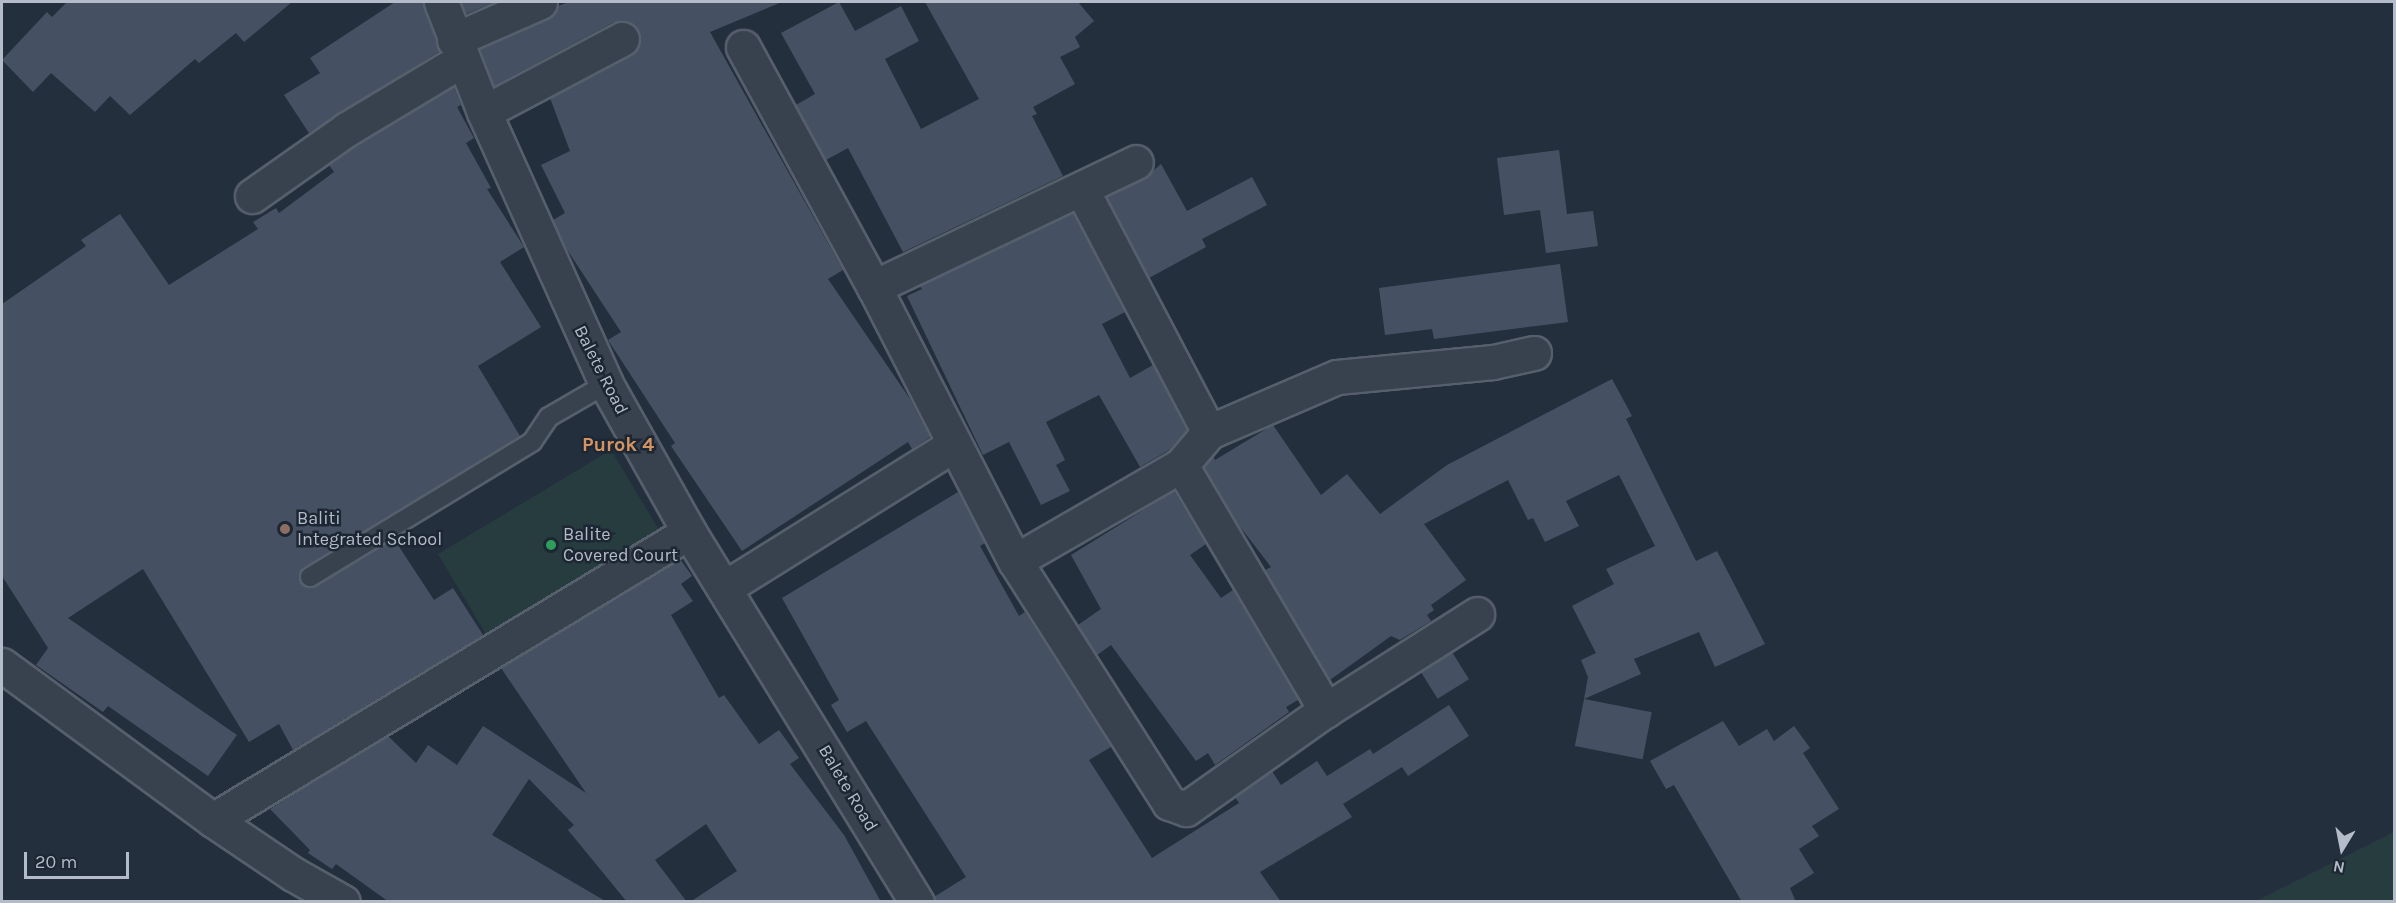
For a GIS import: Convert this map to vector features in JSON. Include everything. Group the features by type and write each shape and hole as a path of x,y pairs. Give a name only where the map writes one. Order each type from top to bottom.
{"street":[{"name":"Balete Road","path":"441,2 484,112 606,384 689,532 726,587 917,902"},
{"path":"252,196 458,50 540,2"},
{"path":"484,112 622,39"},
{"path":"744,47 874,287 953,445 1015,561 1169,803 1177,808 1186,809 1326,710 1477,614"},
{"path":"874,287 1082,190 1136,162"},
{"path":"1082,190 1209,432"},
{"path":"1015,561 1181,465 1209,432 1337,377 1493,362 1534,353"},
{"path":"726,587 953,445"},
{"path":"1181,465 1326,710"},
{"path":"213,820 689,532"},
{"path":"2,665 213,820 293,874 342,902"}],"lane":[{"path":"309,577 532,442 549,417 606,384"}],"green space":[{"name":"Balite Covered Court","path":"611,450 664,537 490,641 438,554"},
{"path":"2394,832 2394,901 2256,901"}],"building":[{"path":"67,2 292,2 244,42 236,33 199,63 195,59 130,115 110,96 95,112 51,73 33,92 2,60 47,12 52,17"},
{"path":"395,2 423,2 440,51 309,133 284,95 320,73 310,58"},
{"path":"461,2 495,2 466,14"},
{"path":"569,2 782,2 710,32 843,270 828,279 910,399 930,437 912,449 908,442 742,551 671,446 675,443 608,340 621,332 566,248 553,220 565,213 541,165 570,151 550,98 631,55 638,48 639,31 631,23 614,22 494,86 480,49 548,19 558,6"},
{"path":"839,2 855,31 901,6 919,41 885,59 921,129 979,99 925,2 1078,2 1094,21 1075,37 1080,47 1060,57 1075,84 1033,107 1037,114 1032,116 1063,176 903,252 848,148 826,160 796,105 815,94 781,33"},
{"path":"454,87 461,105 457,107 474,138 466,143 491,188 487,189 524,247 500,262 541,327 478,366 520,436 304,567 299,578 305,587 315,587 394,539 434,600 453,588 483,635 293,750 279,724 249,742 143,569 68,618 237,735 208,776 108,706 103,712 36,665 48,648 2,576 2,304 86,246 81,240 120,214 169,285 258,229 253,222 276,208 279,213 334,172 329,165 357,145"},
{"path":"1559,150 1567,214 1593,211 1598,246 1546,253 1540,210 1504,215 1497,158"},
{"path":"1161,164 1187,211 1252,177 1267,205 1202,239 1206,247 1149,278 1107,197 1144,179"},
{"path":"1073,213 1125,312 1102,324 1130,378 1153,365 1187,430 1169,450 1140,467 1099,395 1046,422 1065,460 1056,465 1070,491 1041,505 1009,442 983,455 907,296 922,289 920,286"},
{"path":"1560,264 1568,322 1434,339 1432,329 1385,335 1379,288"},
{"path":"1612,379 1632,416 1626,419 1696,561 1717,551 1765,644 1715,667 1699,632 1634,659 1641,674 1584,699 1588,677 1581,660 1596,653 1572,606 1614,584 1606,569 1655,546 1619,475 1566,501 1579,526 1545,542 1533,518 1528,520 1508,480 1424,524 1466,580 1431,605 1434,610 1427,615 1431,621 1400,640 1391,636 1330,680 1265,570 1271,567 1238,524 1204,467 1213,456 1215,460 1273,425 1321,495 1347,474 1380,514 1447,465"},
{"path":"1174,491 1206,544 1190,555 1221,598 1233,590 1298,700 1286,707 1289,712 1215,765 1208,753 1196,761 1111,645 1097,655 1078,625 1101,609 1071,555"},
{"path":"958,492 985,543 980,546 1019,616 1025,612 1111,747 1089,760 1152,858 1239,803 1235,797 1272,771 1281,785 1317,761 1327,776 1370,749 1373,754 1449,705 1469,736 1408,776 1402,767 1343,804 1352,817 1260,872 1281,902 936,902 934,897 966,877 866,721 847,732 831,705 839,700 782,598"},
{"path":"680,559 692,576 681,584 693,601 671,615 719,698 724,695 759,744 779,730 799,758 790,764 844,835 881,902 690,902 737,871 706,824 655,860 687,902 627,902 568,830 574,825 529,779 492,835 607,902 389,902 336,864 332,869 308,853 310,850 270,809 388,736 416,763 428,745 457,765 483,726 586,793 501,668"},
{"path":"1452,652 1469,679 1438,699 1421,672"},
{"path":"1584,699 1652,712 1643,759 1575,746"},
{"path":"1723,721 1739,746 1767,729 1774,741 1794,726 1810,748 1803,753 1839,809 1812,826 1819,836 1799,849 1814,873 1790,888 1796,902 1742,902 1674,785 1666,789 1650,761"}],"place":[{"name":"Baliti Integrated School","path":"285,529"},
{"name":"Balite Covered Court","path":"551,545"}],"district":[{"name":"Purok 4","path":"618,444"}]}
